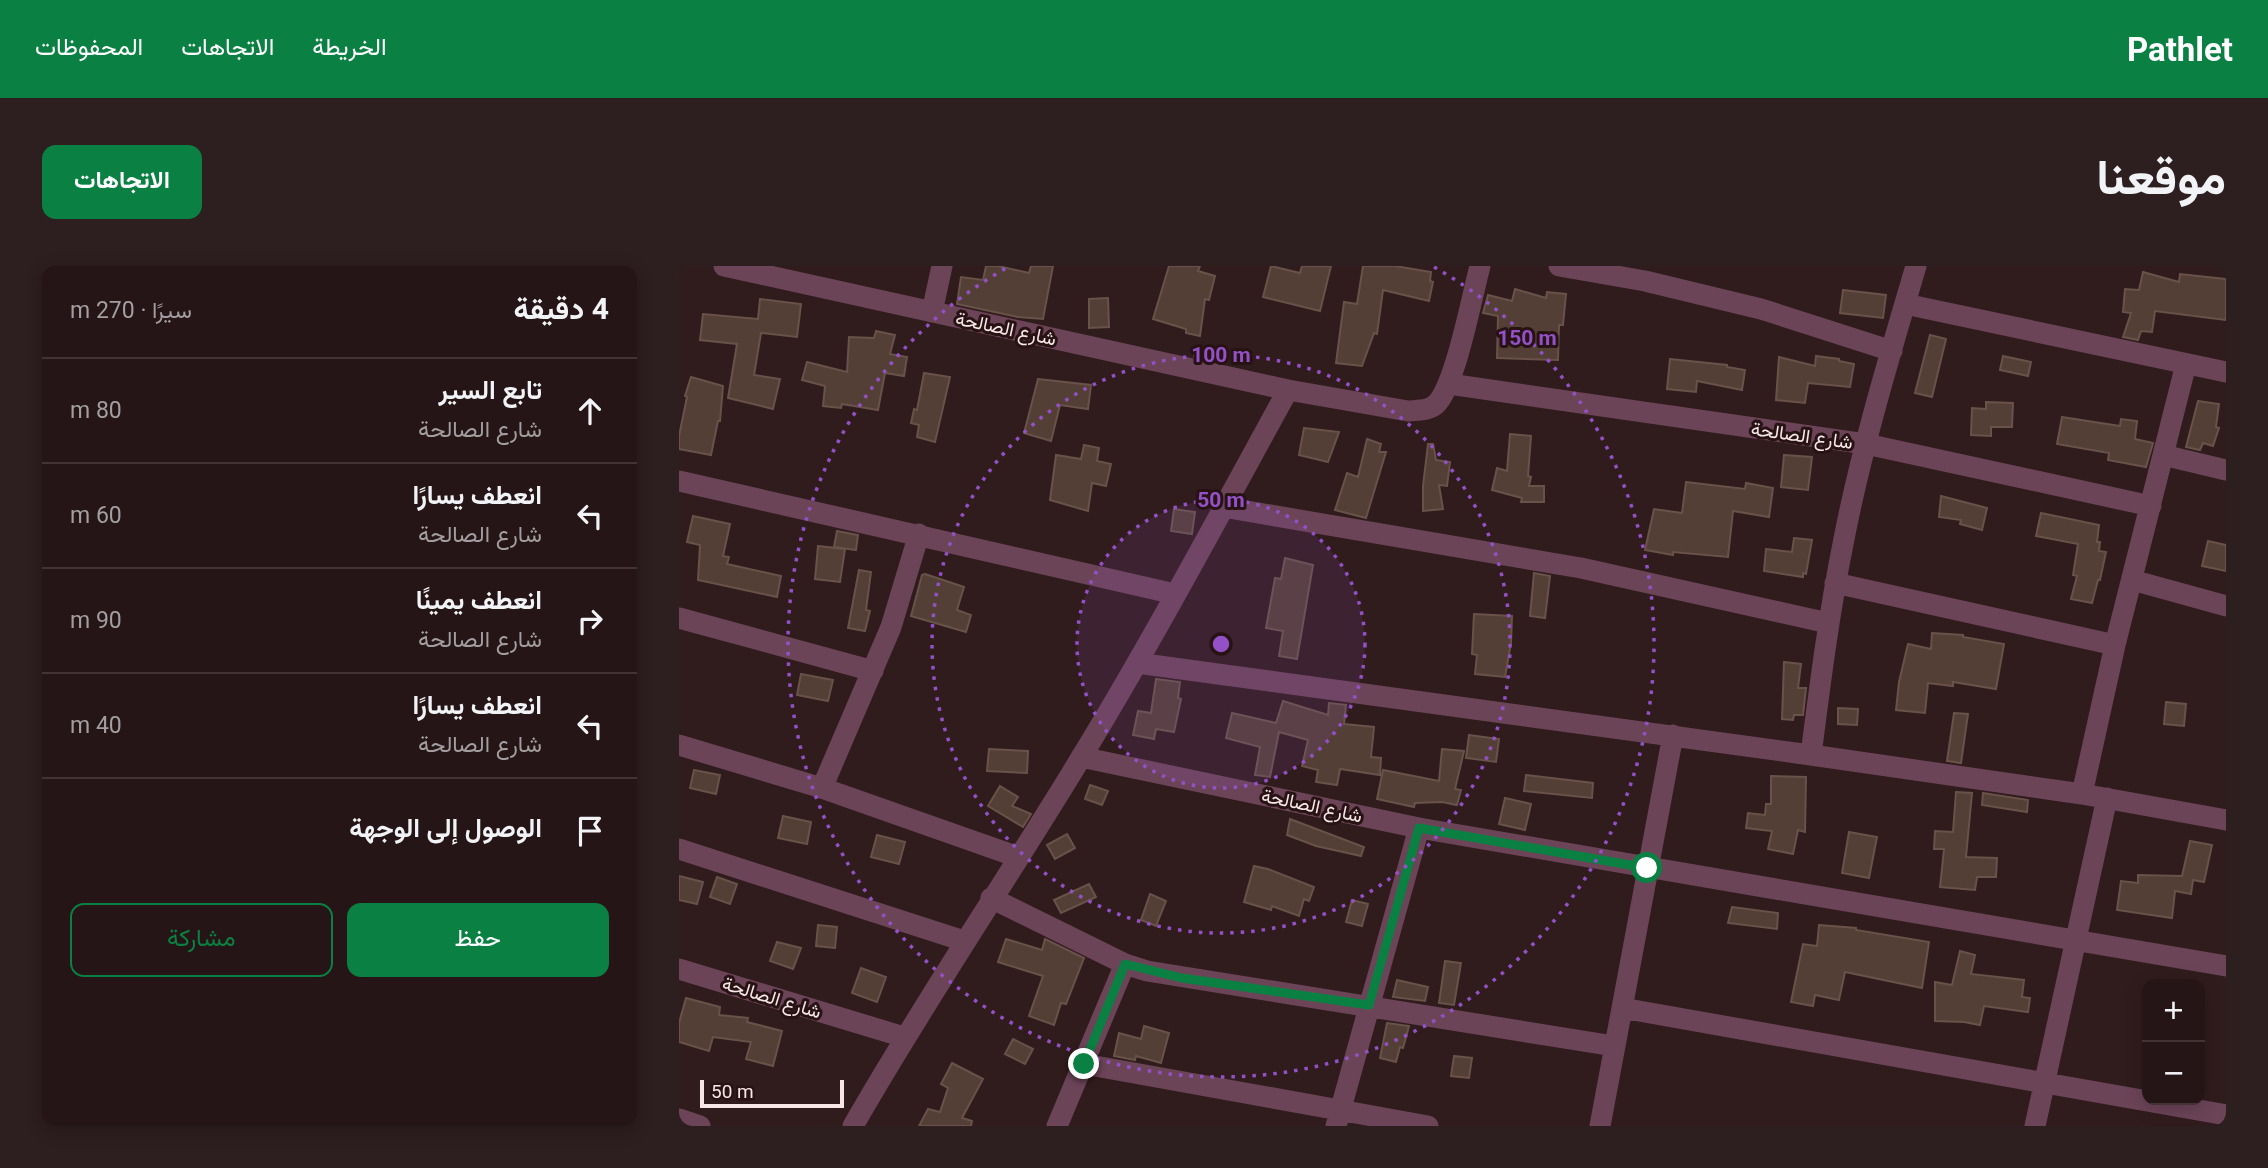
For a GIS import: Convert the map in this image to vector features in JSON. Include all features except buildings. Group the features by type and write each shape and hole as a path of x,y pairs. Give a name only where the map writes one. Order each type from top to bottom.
{"street":[{"name":"شارع الصالحة","path":"724,266 1288,390 1408,411 1425,410 1437,404 1448,384 1480,266"},
{"path":"932,312 942,266"},
{"path":"1559,266 1645,281 1738,303 1892,351"},
{"path":"1811,755 1835,583 1866,444 1916,266"},
{"path":"1905,304 2226,372"},
{"path":"2082,794 2115,645 2186,364"},
{"name":"شارع الصالحة","path":"1448,384 1866,444 2151,506"},
{"path":"853,1126 904,1037 1081,757 1137,663 1288,390"},
{"path":"2163,455 2226,470"},
{"path":"679,481 1175,594"},
{"path":"1223,507 1581,568 1828,623"},
{"path":"822,788 898,606 919,534"},
{"path":"2132,580 2226,606"},
{"path":"1835,583 2115,645"},
{"path":"679,618 873,671"},
{"path":"1137,663 1453,708 1673,735 2082,794 2226,820"},
{"path":"1599,1126 1673,735"},
{"path":"679,744 822,788 1018,857"},
{"name":"شارع الصالحة","path":"1081,757 1419,828 2226,966"},
{"path":"2035,1126 2107,798"},
{"path":"1338,1118 1419,828"},
{"path":"679,849 964,941"},
{"path":"991,898 1125,964 1182,978 1369,1005 1614,1046"},
{"path":"1058,1126 1125,964"},
{"name":"شارع الصالحة","path":"679,969 904,1037"},
{"path":"1622,1008 2226,1115"},
{"path":"1084,1064 1338,1118 1428,1126"},
{"path":"679,1119 699,1126"}],"route":[{"path":"1084,1064 1125,964 1182,978 1369,1005 1419,828 1647,868"}]}
